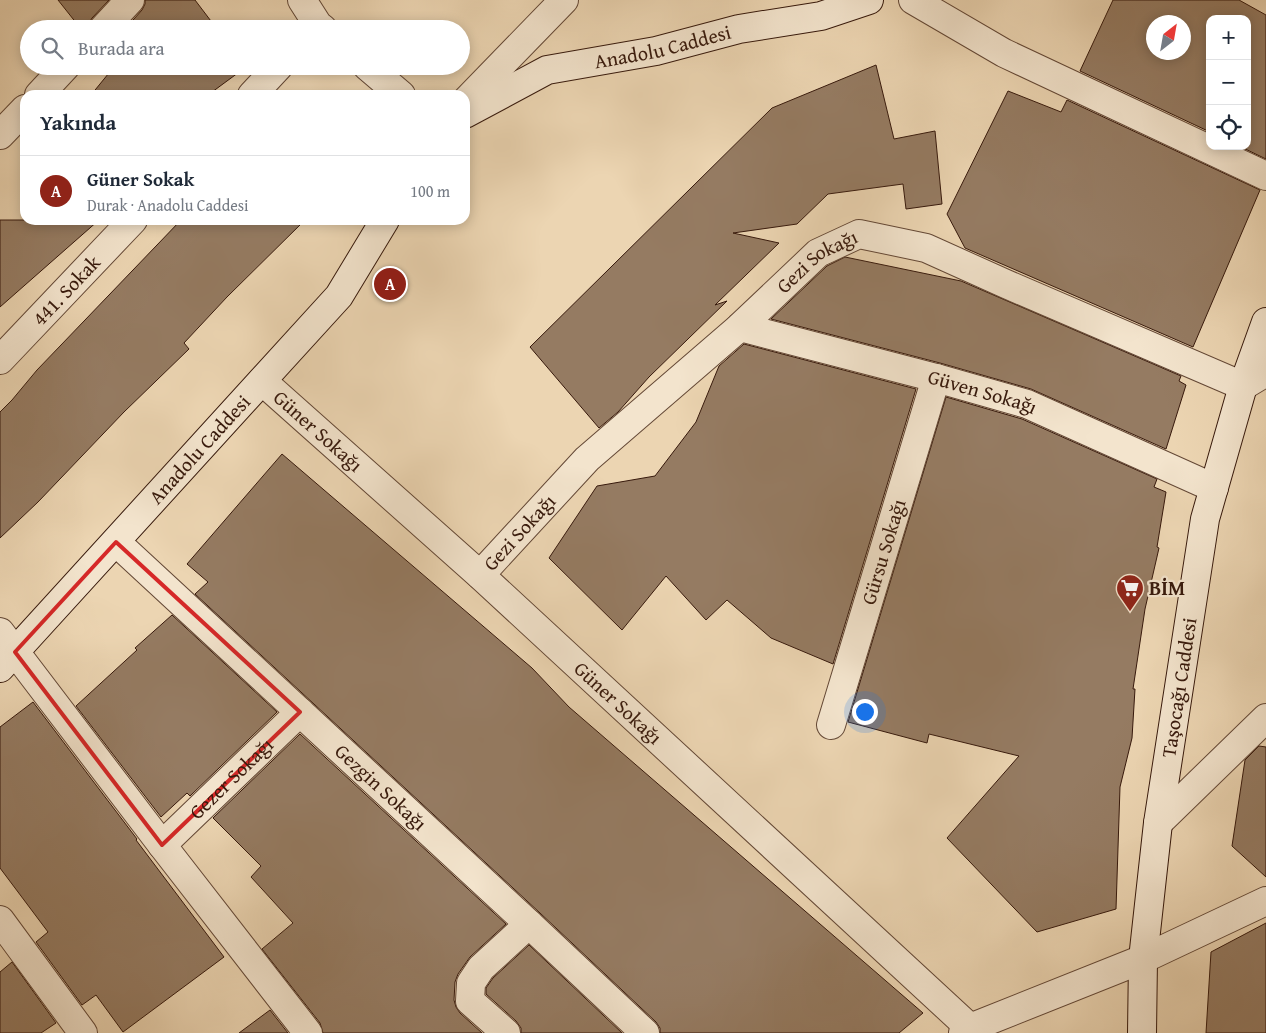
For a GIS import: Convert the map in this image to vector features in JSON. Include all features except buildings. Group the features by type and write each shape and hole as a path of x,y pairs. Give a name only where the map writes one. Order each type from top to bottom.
{"street":[{"path":"111,20 130,0"},
{"path":"302,0 313,20"},
{"path":"470,97 564,0"},
{"name":"Anadolu Caddesi","path":"470,111 547,70 656,51 739,30 821,16 869,0"},
{"path":"913,0 1004,53 1266,176"},
{"path":"44,90 58,75"},
{"path":"257,90 271,75"},
{"path":"378,75 395,90"},
{"path":"0,135 20,114"},
{"name":"441. Sokak","path":"0,360 128,225"},
{"name":"Anadolu Caddesi","path":"5,651 116,542 338,296 382,225"},
{"name":"Gezi Sokağı","path":"480,575 587,458 740,327 818,253 859,234 926,248 1243,386"},
{"name":"Taşocağı Caddesi","path":"1142,1033 1143,959 1158,823 1205,519 1243,386 1266,322"},
{"name":"Güven Sokağı","path":"740,327 936,378 1027,404 1214,488"},
{"path":"1243,386 1266,372"},
{"name":"Gürsu Sokağı","path":"831,725 936,378"},
{"name":"Güner Sokağı","path":"262,381 480,575 967,1030"},
{"name":"Gezgin Sokağı","path":"116,542 645,1033"},
{"path":"5,651 162,845 308,1033"},
{"name":"Gezer Sokağı","path":"162,845 300,712"},
{"path":"1158,823 1266,718"},
{"path":"967,1030 1143,959 1266,901"},
{"path":"0,920 83,1033"},
{"path":"506,1033 470,1001 471,983 481,968 529,924"}],"highlighted area":[{"path":"116,542 300,712 162,845 15,652"}],"place":[{"name":"Güner Sokak","path":"390,284"},
{"name":"BİM","path":"1130,612"}]}
